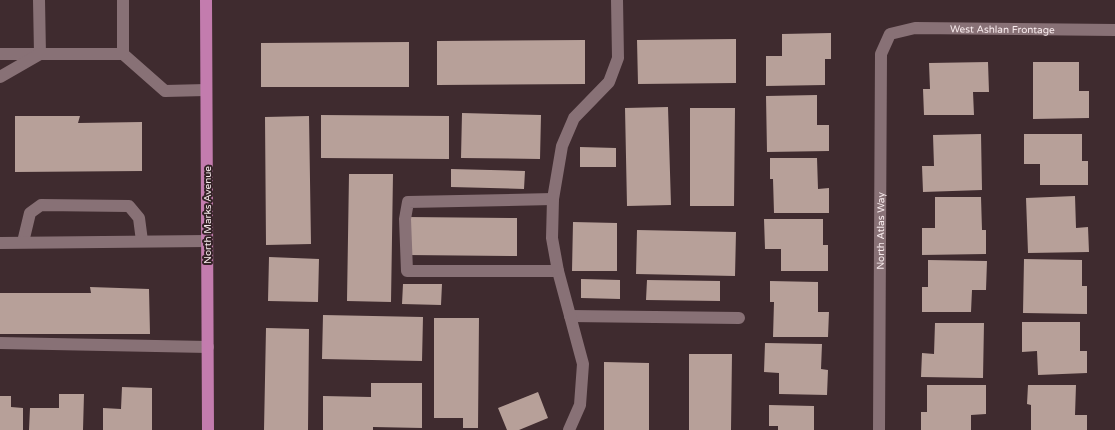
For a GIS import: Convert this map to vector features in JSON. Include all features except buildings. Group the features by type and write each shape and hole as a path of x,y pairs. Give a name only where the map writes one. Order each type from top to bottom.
{"main road":[{"name":"North Marks Avenue","path":"206,0 208,430"}],"street":[{"path":"39,0 40,54"},
{"path":"123,0 123,54"},
{"path":"569,430 580,405 583,364 558,271 552,238 553,199 562,146 574,118 609,82 618,58 617,0"},
{"name":"West Ashlan Frontage","path":"890,34 915,28 1115,30"},
{"name":"North Atlas Way","path":"879,430 881,54 890,34"},
{"path":"0,54 123,54 165,91 206,90"},
{"path":"0,77 40,54"},
{"path":"553,199 408,202 405,219 407,271 558,271"},
{"path":"23,242 30,213 40,205 129,206 139,218 142,241"},
{"path":"0,242 207,240"},
{"path":"570,316 739,318"},
{"path":"0,343 208,347"}]}
